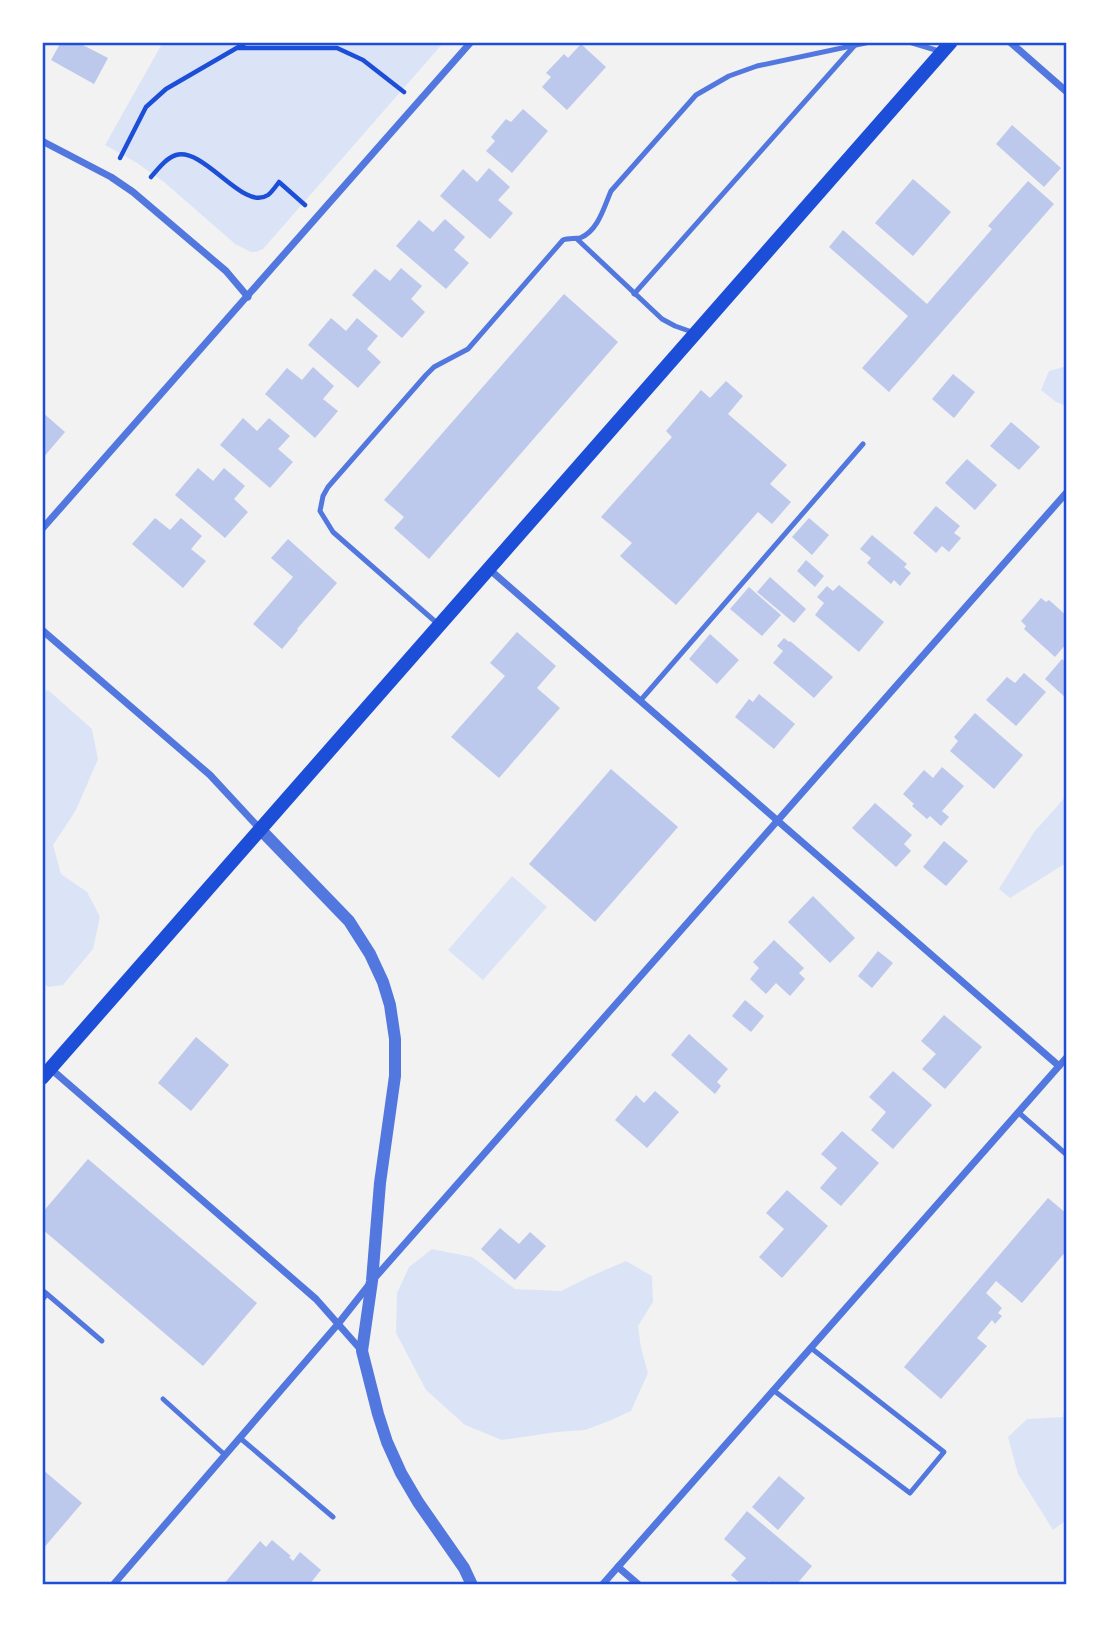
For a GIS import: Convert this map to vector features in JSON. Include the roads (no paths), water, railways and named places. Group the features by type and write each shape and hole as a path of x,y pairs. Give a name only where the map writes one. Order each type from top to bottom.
{"main road":[{"path":"46,1073 946,47"}],"street":[{"path":"42,529 471,42"},
{"path":"1010,42 1067,92"},
{"path":"42,141 111,177 133,192 226,271 248,296"},
{"path":"113,1585 372,1281 1067,492"},
{"path":"488,568 1059,1066"},
{"path":"42,630 210,775 349,921 370,954 383,982 396,1039 396,1076 380,1183 372,1281 362,1351 377,1414 401,1473 464,1568 472,1585"},
{"path":"602,1585 1067,1057"},
{"path":"46,1073 316,1299 362,1351"},
{"path":"618,1567 639,1585"}],"lane":[{"path":"439,625 333,532 320,511 328,487 434,367 468,349 557,245 563,240 584,236 592,228 605,210 611,191 696,95 729,76 758,66 870,42"},
{"path":"909,42 946,47"},
{"path":"634,294 855,45"},
{"path":"577,239 662,319 695,333"},
{"path":"640,701 863,444"},
{"path":"1018,1112 1067,1154"},
{"path":"42,1300 44,1292 102,1341"},
{"path":"773,1391 910,1493 944,1452 811,1348"},
{"path":"163,1399 225,1455"},
{"path":"240,1438 333,1517"}]}
